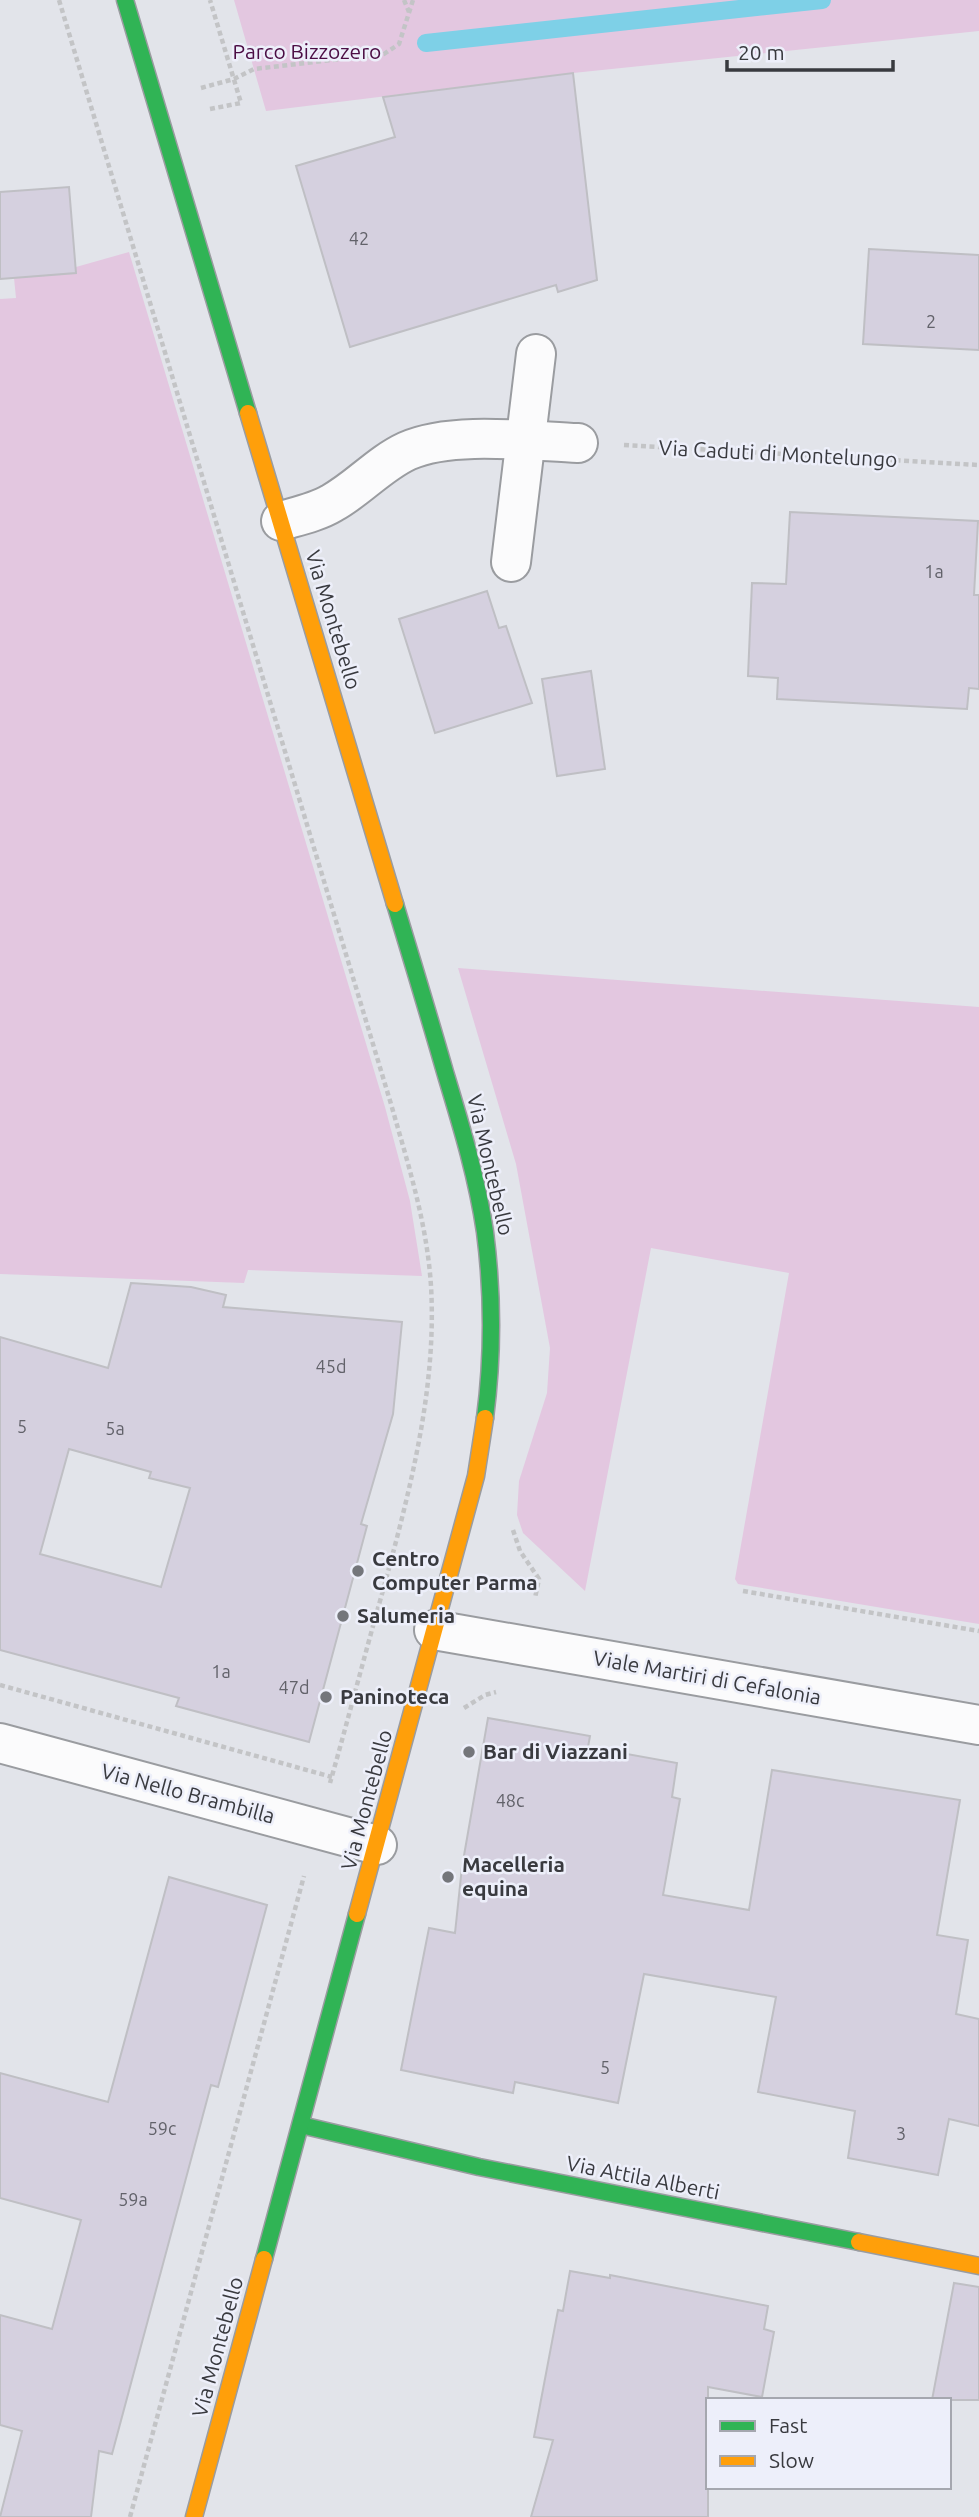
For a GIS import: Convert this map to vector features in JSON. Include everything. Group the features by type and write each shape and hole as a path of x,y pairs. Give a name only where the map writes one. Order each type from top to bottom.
{"street":[{"name":"Via Montebello","path":"125,0 468,1148 490,1266 492,1344 487,1412 476,1476 194,2517"},
{"path":"510,562 536,354"},
{"path":"281,522 330,505 390,460 429,444 453,440 578,443"},
{"name":"Viale Martiri di Cefalonia","path":"435,1630 979,1725"},
{"name":"Via Nello Brambilla","path":"0,1743 377,1846"},
{"name":"Via Attila Alberti","path":"301,2126 478,2167 979,2266"}],"path":[{"path":"59,0 391,1104 425,1233 431,1286 432,1332 422,1424 404,1511 130,2517"},
{"path":"210,0 234,79"},
{"path":"404,0 409,13"},
{"name":"Via Caduti di Montelungo","path":"578,443 979,465"},
{"path":"744,1591 979,1631"},
{"path":"0,1685 332,1777"},
{"path":"458,1713 485,1695 502,1690"}],"green space":[{"name":"Parco Bizzozero","path":"234,0 979,0 979,31 573,73 266,111"},
{"path":"129,252 385,1107 410,1201 422,1276 248,1270 244,1283 0,1274 0,299 16,298 14,278 76,273 76,267"},
{"path":"458,968 979,1007 979,1624 738,1584 735,1579 789,1273 651,1248 585,1591 523,1533 517,1515 519,1481 547,1393 550,1348 516,1164"}],"building":[{"path":"573,73 597,280 558,292 556,285 350,347 296,166 395,137 383,97"},
{"path":"69,187 76,273 0,279 0,192"},
{"path":"869,249 979,255 979,350 863,344"},
{"path":"790,512 978,521 974,595 979,595 979,689 969,688 967,709 777,699 778,678 748,676 752,583 786,584"},
{"path":"487,591 499,628 506,626 532,703 435,733 399,619"},
{"path":"591,671 605,769 557,776 542,679"},
{"path":"131,1283 191,1287 226,1295 223,1307 402,1322 393,1414 361,1524 367,1526 309,1742 176,1706 179,1698 0,1650 0,1337 108,1368","holes":["69,1449 151,1472 149,1478 190,1488 161,1587 40,1554"]},
{"path":"488,1718 590,1736 588,1747 677,1763 672,1797 680,1799 663,1895 749,1910 772,1770 960,1800 937,1935 968,1940 956,2014 979,2019 979,2126 949,2119 938,2175 848,2158 855,2111 758,2092 776,1997 644,1974 618,2103 515,2082 513,2093 401,2070 429,1928 455,1933 462,1867"},
{"path":"169,1877 267,1905 218,2087 211,2085 112,2454 99,2451 91,2517 0,2517 22,2431 0,2425 0,2315 52,2329 81,2220 0,2198 0,2073 108,2102"},
{"path":"570,2271 610,2278 610,2275 768,2306 764,2329 774,2332 762,2397 708,2387 708,2517 531,2517 553,2440 534,2437 558,2310 563,2311"},
{"path":"954,2283 979,2287 979,2400 932,2398"}],"waterway":[{"path":"426,43 822,0"}],"traffic: fast":[{"path":"125,0 248,413"},
{"path":"395,904 463,1131 482,1212 491,1302 491,1348 485,1418"},
{"path":"264,2259 357,1914"},
{"path":"301,2125 479,2167 859,2242"}],"traffic: slow":[{"path":"248,413 395,904"},
{"path":"357,1914 476,1476 485,1418"},
{"path":"859,2242 979,2266"},
{"path":"194,2517 264,2259"}],"place":[{"name":"Centro Computer Parma","path":"358,1571"},
{"name":"Salumeria","path":"343,1616"},
{"name":"Paninoteca","path":"326,1697"},
{"name":"Bar di Viazzani","path":"469,1752"},
{"name":"Macelleria equina","path":"448,1877"}]}
